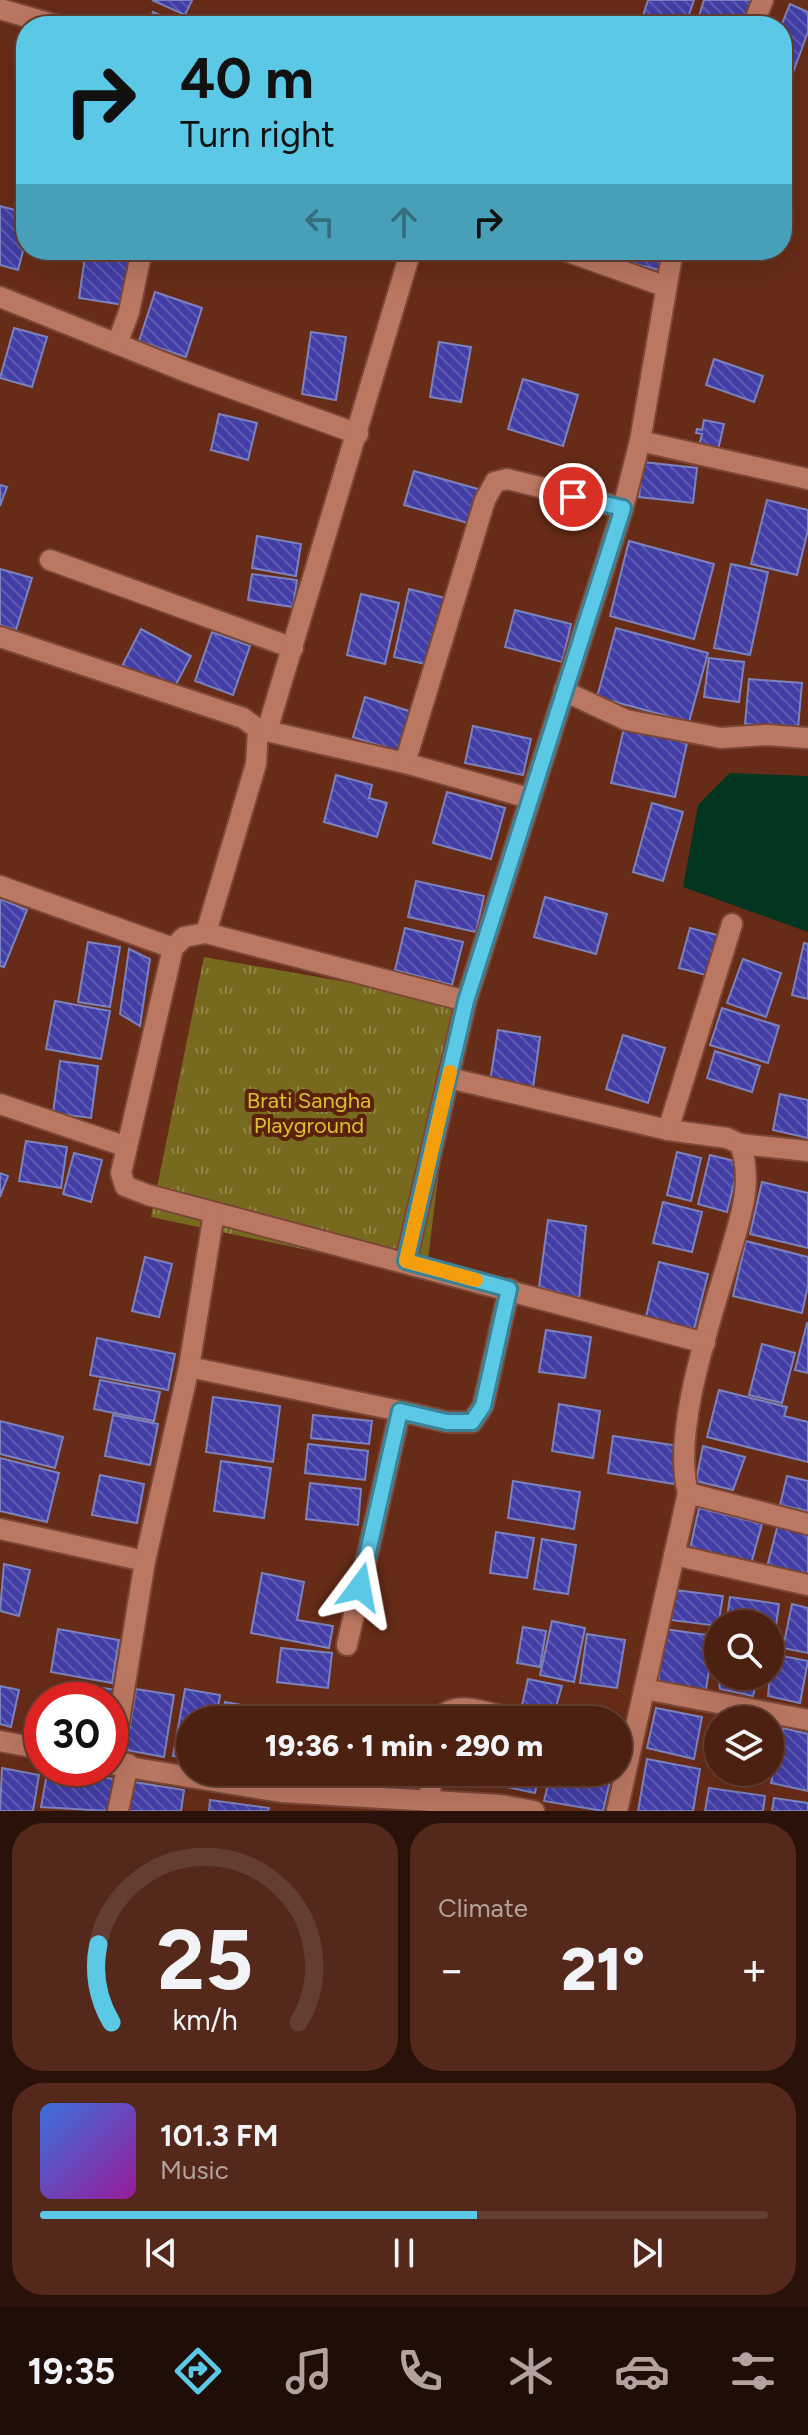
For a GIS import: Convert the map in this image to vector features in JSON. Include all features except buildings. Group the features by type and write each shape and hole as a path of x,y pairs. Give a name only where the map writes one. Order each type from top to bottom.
{"street":[{"path":"0,9 24,16"},
{"path":"117,344 129,312 140,260"},
{"path":"206,933 256,764 263,730 293,648 408,260"},
{"path":"591,260 664,286"},
{"path":"406,1261 466,1001 623,508 640,441 670,260"},
{"path":"0,297 358,434"},
{"path":"640,441 808,479"},
{"path":"405,763 485,500 495,482 507,479 623,508"},
{"path":"50,560 293,648"},
{"path":"0,637 243,718 263,730 405,763 529,798"},
{"path":"564,691 626,720 721,738 766,735 808,738"},
{"path":"0,886 173,948"},
{"path":"668,1130 732,924"},
{"path":"466,1001 206,933 184,937 173,948 121,1173 125,1186 214,1213 406,1261 705,1343"},
{"path":"449,1078 668,1130 727,1138 740,1144 808,1151"},
{"path":"0,1104 127,1147"},
{"path":"632,1725 644,1689 688,1493 683,1474 684,1439 705,1343 744,1207 747,1164 740,1144"},
{"path":"128,1682 145,1561 189,1367 214,1213"},
{"path":"189,1367 447,1422 472,1422 483,1406 509,1289"},
{"path":"347,1645 400,1411"},
{"path":"688,1493 808,1524"},
{"path":"0,1529 145,1561"},
{"path":"674,1555 808,1585"},
{"path":"644,1689 808,1720"},
{"path":"0,1741 24,1746"},
{"path":"128,1766 281,1792 534,1811"},
{"path":"117,1786 118,1811"},
{"path":"430,1801 431,1786"},
{"path":"617,1811 620,1786"}],"green space":[{"name":"Brati Sangha Playground","path":"204,957 460,1002 426,1275 151,1217"}],"shaded area":[{"path":"730,773 808,776 808,932 683,887 698,805"}],"slow traffic":[{"path":"450,1072 406,1261 476,1280"}],"route":[{"path":"360,1587 400,1411 447,1422 472,1422 483,1406 509,1289 406,1261 466,1001 623,508 573,497"}]}
